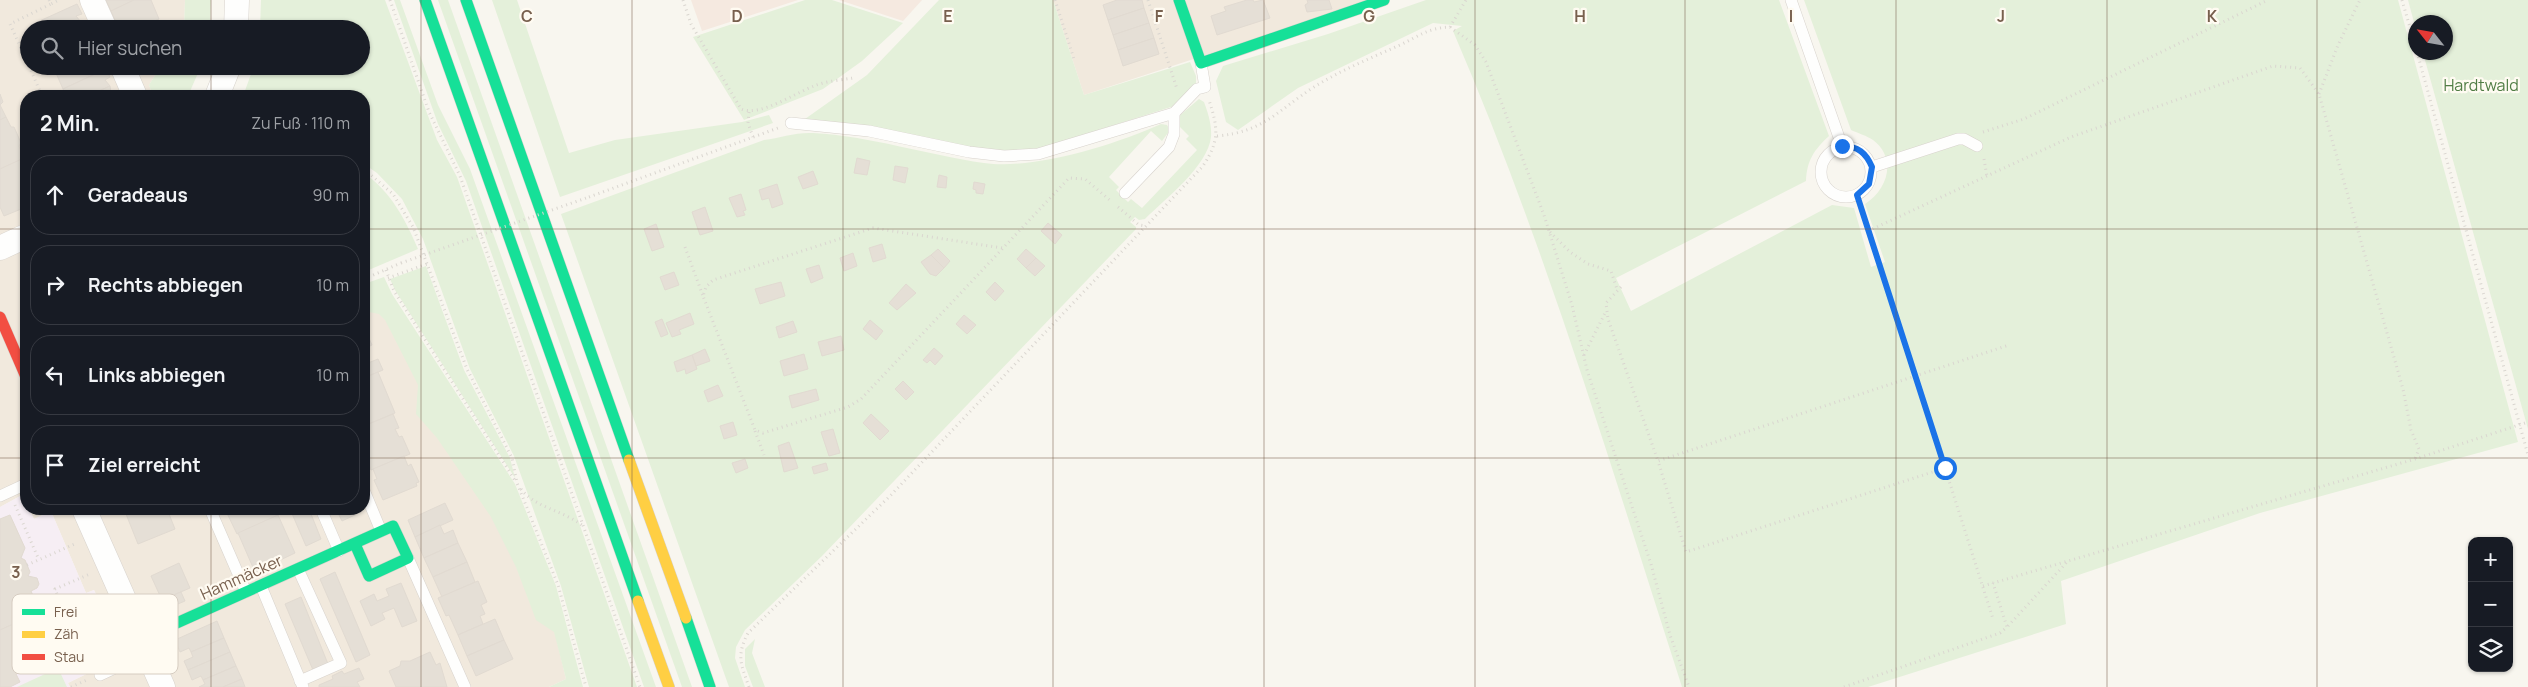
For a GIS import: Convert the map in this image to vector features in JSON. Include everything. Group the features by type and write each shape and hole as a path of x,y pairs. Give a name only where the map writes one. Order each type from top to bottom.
{"main road":[{"path":"425,0 669,687"},
{"path":"466,0 710,687"},
{"path":"1179,0 1201,63 1384,0"},
{"path":"0,316 20,363"},
{"path":"355,544 369,576 408,558 393,526 381,531"},
{"name":"Hammäcker","path":"178,628 246,592 381,531"}],"street":[{"path":"92,0 101,20"},
{"path":"236,20 237,0"},
{"path":"126,75 132,90"},
{"path":"220,90 226,75"},
{"path":"0,248 20,239"},
{"path":"87,515 121,594"},
{"path":"157,674 163,687"}],"lane":[{"path":"1791,0 1842,146"},
{"path":"791,123 869,131 969,152 1004,156 1038,154 1174,113 1197,90 1205,87 1201,63"},
{"path":"1125,193 1169,147 1174,134 1174,113"},
{"path":"1872,167 1949,141 1964,139 1977,146"},
{"path":"1842,146 1851,146 1862,151 1872,167 1869,184 1857,195 1843,198 1832,194 1824,185 1820,170 1826,156 1842,146"},
{"path":"0,496 20,487"},
{"path":"370,504 381,531"},
{"path":"213,515 246,592"},
{"path":"324,515 339,551"},
{"path":"408,558 464,687"},
{"path":"261,586 301,684 341,663 298,569"}],"path":[{"path":"20,46 10,24 50,2 59,0"},
{"path":"390,0 429,112 460,176 640,687"},
{"path":"683,0 691,24 740,109 748,112 760,109 816,85 853,78"},
{"path":"1055,0 1074,59"},
{"path":"1148,0 1179,96 1184,103"},
{"path":"1450,27 1466,0"},
{"path":"1964,139 2024,119 2268,0"},
{"path":"2319,94 2338,45 2360,0"},
{"path":"2402,0 2408,21"},
{"path":"1217,136 1235,134 1254,128 1285,110 1313,88 1355,64 1431,28 1450,27 1475,45 1486,62 1550,232 1572,305 1584,356 1651,564 1670,635 1689,687"},
{"path":"2419,60 2528,455"},
{"path":"1868,231 2071,137 2273,66 2300,68 2319,94 2403,389 2411,430 2419,449 2415,459"},
{"path":"33,75 39,90"},
{"path":"749,687 740,660 741,651 748,633 890,496 1204,166 1212,152 1217,136 1217,126 1205,87"},
{"path":"748,112 748,123 753,137"},
{"path":"370,277 401,263 772,130"},
{"path":"370,174 393,194 413,228 467,369 512,458 517,483 558,585 586,687"},
{"path":"755,430 763,434 856,403 1069,178 1085,179 1132,220 1146,226"},
{"path":"1114,204 1125,193"},
{"path":"1857,195 1993,619"},
{"path":"703,296 706,287 713,280 873,228 1002,248"},
{"path":"1550,232 1570,252 1588,264 1611,271 1619,288 1606,303 1606,311 1658,462 1686,552 1945,468"},
{"path":"685,247 764,455"},
{"path":"388,278 427,264"},
{"path":"386,270 394,292 527,496 564,513 584,527"},
{"path":"1584,356 1606,311"},
{"path":"1658,462 1914,375 2009,345"},
{"path":"1983,586 2415,459 2528,422"},
{"path":"13,500 39,560"},
{"path":"27,565 74,544"},
{"path":"1844,687 2000,632 2007,627 2068,561"},
{"path":"57,594 55,589 70,583"},
{"path":"1993,583 2007,627"}],"shaded area":[{"path":"0,0 185,0 184,20 20,20 20,75 155,75 149,85 151,90 20,90 20,496 0,507"},
{"path":"691,0 798,0 702,31"},
{"path":"839,0 922,0 903,21"},
{"path":"1053,0 1373,0 1084,95"},
{"path":"387,298 507,486 544,587 566,679 549,687 70,687 68,683 86,674 178,674 178,594 96,594 94,590 86,593 53,515 370,515 370,305"},
{"path":"20,496 20,515 32,515 34,519 42,515 53,515 86,593 94,590 96,594 12,594 12,674 86,674 68,683 70,687 0,687 0,507"},
{"path":"32,515 42,515 34,519"}],"green space":[{"path":"185,0 211,0 210,20 184,20"},
{"path":"261,0 385,0 437,140 457,177 637,687 589,687 561,586 514,456 470,369 423,239 402,199 370,168 370,90 245,90 251,75 370,75 370,20 260,20"},
{"path":"394,0 400,0 438,105 470,169 656,687 644,687 466,181 438,124"},
{"path":"438,0 448,0 692,687 682,687"},
{"path":"492,0 517,0 569,153 615,140 742,122 769,115 773,123 560,197"},
{"path":"805,0 832,0 903,23 862,61 823,89 744,120 693,37"},
{"path":"939,0 1053,0 1084,95 1190,62 1196,76 1196,83 1174,106 1039,149 1006,151 966,147 805,119 867,75"},
{"path":"1426,0 1779,0 1829,136 1812,156 1806,181 1616,278 1631,311 1832,205 1854,208 1871,267 1885,262 1865,204 1873,198 1884,183 1887,174 1885,156 1881,148 1873,140 1851,130 1804,0 2398,0 2408,37 2408,60 2414,60 2518,442 2260,513 2061,581 2066,624 1868,687 1682,687 1603,439 1547,274 1518,192 1453,31 1462,26 1433,23 1298,88 1238,130 1226,122 1216,81 1223,66 1328,34"},
{"name":"Hardtwald","path":"2408,0 2528,0 2528,429 2425,60 2453,60 2453,15 2412,15"},
{"path":"155,75 197,75 191,90 151,90 149,85"},
{"path":"1199,99 1204,102 1207,110 1211,137 1208,148 1194,170 1145,219 1139,220 1135,217 1130,222 1136,229 822,556 745,630 736,647 735,658 745,687 729,687 561,214 764,140 794,134 813,133 856,138 963,160 1004,164 1027,163 1074,154 1121,140 1161,124 1167,125 1170,130 1162,141 1151,131 1109,177 1119,187 1116,190 1128,202 1131,199 1142,208 1197,150 1186,139 1189,136 1178,125 1179,116"},
{"path":"370,177 390,197 408,227 418,249 370,269"},
{"path":"426,266 464,370 510,458 515,478 395,290 390,279"},
{"path":"384,277 392,294 515,484 556,586 583,687 549,687 566,679 554,632 536,620 516,567 491,517 437,438 416,414 418,385 385,320 379,314 370,312 370,282"},
{"path":"755,639 752,653 765,687 753,687 745,666 745,649"},
{"path":"45,674 61,674 67,687 17,687"}],"building":[{"path":"106,0 134,0 111,11"},
{"path":"134,0 151,0 159,19 115,20 111,11"},
{"path":"1117,0 1142,0 1144,8 1108,20 1103,5"},
{"path":"1253,0 1254,2 1263,0 1270,18 1217,35 1211,16 1226,11 1224,7"},
{"path":"1307,0 1329,0 1332,9 1307,12 1305,5 1308,3"},
{"path":"77,4 82,14 76,16 79,20 42,20"},
{"path":"1144,8 1149,23 1113,35 1108,20"},
{"path":"1149,23 1154,38 1118,50 1113,35"},
{"path":"1154,38 1159,54 1123,66 1118,50"},
{"path":"57,75 93,75 63,89"},
{"path":"93,75 109,75 110,77 105,80 110,86 101,90 63,89"},
{"path":"110,86 111,90 101,90"},
{"path":"0,94 3,102 0,105"},
{"path":"0,105 6,117 0,120"},
{"path":"6,117 11,127 14,127 20,141 20,160 0,169 0,120"},
{"path":"857,158 870,161 867,175 854,173"},
{"path":"20,160 20,209 4,216 0,207 0,169"},
{"path":"895,166 908,168 905,183 893,180"},
{"path":"813,171 818,184 803,189 798,177"},
{"path":"939,175 947,177 946,188 937,187"},
{"path":"974,182 985,184 983,194 976,193 976,190 973,189"},
{"path":"777,184 783,204 772,208 769,198 762,200 759,190"},
{"path":"741,194 746,210 743,211 745,215 737,217 729,198"},
{"path":"705,207 713,231 700,235 692,212"},
{"path":"1048,223 1062,235 1055,244 1041,231"},
{"path":"656,224 664,247 652,251 644,229"},
{"path":"882,244 886,258 873,262 869,248"},
{"path":"938,249 950,261 944,268 931,255"},
{"path":"1026,249 1036,258 1026,268 1017,259"},
{"path":"853,253 857,266 844,271 840,258"},
{"path":"931,255 944,268 936,276 930,274 921,262"},
{"path":"1036,258 1045,266 1035,276 1026,268"},
{"path":"819,265 823,278 811,283 806,269"},
{"path":"674,272 679,285 665,290 660,277"},
{"path":"781,282 785,296 760,304 755,289"},
{"path":"995,282 1004,291 995,301 986,292"},
{"path":"906,284 916,293 897,310 889,303"},
{"path":"690,313 694,324 679,330 681,334 672,337 666,323"},
{"path":"964,315 976,325 967,334 956,324"},
{"path":"662,319 668,334 661,337 655,322"},
{"path":"870,320 883,331 876,340 863,329"},
{"path":"793,321 797,332 779,338 776,327"},
{"path":"841,336 844,350 822,356 818,342"},
{"path":"934,348 943,356 935,365 930,360 927,363 923,360"},
{"path":"705,349 710,361 696,366 692,355"},
{"path":"804,354 808,369 784,376 780,361"},
{"path":"692,355 697,369 686,374 685,369 677,372 674,362"},
{"path":"378,359 383,370 370,375 370,362"},
{"path":"378,372 395,413 370,423 370,375"},
{"path":"903,381 914,392 906,400 895,389"},
{"path":"718,385 723,396 708,402 704,391"},
{"path":"816,389 819,400 792,408 789,396"},
{"path":"393,414 399,428 395,429 399,437 402,436 410,454 371,470 370,424"},
{"path":"871,414 889,431 880,440 863,423"},
{"path":"733,422 737,435 724,439 720,426"},
{"path":"833,429 840,453 829,456 821,432"},
{"path":"789,442 798,468 784,472 778,446"},
{"path":"404,456 408,466 411,464 419,482 416,483 417,486 383,500 374,480 377,479 373,469"},
{"path":"745,459 748,468 736,473 732,463"},
{"path":"826,463 828,470 814,474 812,467"},
{"path":"445,503 453,520 415,537 408,520"},
{"path":"10,515 25,548 21,558 25,560 30,572 28,576 37,578 39,584 37,588 31,591 32,594 12,594 12,625 0,630 0,519"},
{"path":"126,515 169,515 175,529 138,544"},
{"path":"228,515 278,515 237,534"},
{"path":"278,515 295,553 255,572 238,533"},
{"path":"293,515 311,515 321,539 306,546"},
{"path":"339,515 355,515 342,521"},
{"path":"440,525 444,534 453,530 458,543 424,558 415,537"},
{"path":"458,543 467,562 433,577 424,558"},
{"path":"467,562 475,582 442,597 433,577"},
{"path":"179,563 190,588 176,594 159,594 151,576"},
{"path":"335,572 370,655 356,662 320,579"},
{"path":"478,581 487,602 481,605 485,614 480,616 483,624 458,635 449,615 446,616 438,598"},
{"path":"401,583 417,621 402,627 394,608 382,613 385,619 371,626 360,601 374,594 377,601 389,596 386,589"},
{"path":"181,592 185,601 178,604 178,594 176,594"},
{"path":"301,597 328,664 313,670 285,604"},
{"path":"495,619 504,640 467,656 458,635"},
{"path":"217,621 224,638 191,652 189,648 180,652 178,639"},
{"path":"12,625 12,674 16,674 20,682 10,687 0,687 0,630"},
{"path":"224,638 230,652 188,670 184,661 193,657 191,652"},
{"path":"504,640 513,659 476,676 467,656"},
{"path":"230,652 236,666 203,680 201,676 192,680 188,670"},
{"path":"430,652 436,665 440,663 447,687 396,687 389,671 400,666 401,661 410,661"},
{"path":"236,666 242,679 223,687 199,687 205,684 203,680"},
{"path":"359,668 364,679 357,682 360,687 319,687 319,685 333,679 332,676 342,671 344,674"},
{"path":"242,679 245,687 223,687"}],"traffic: fast":[{"path":"425,0 638,601"},
{"path":"466,0 629,460"},
{"path":"1179,0 1201,63 1384,0"},
{"path":"178,622 393,526 408,558 369,576 355,544"},
{"path":"686,618 710,687"}],"traffic: slow":[{"path":"629,460 686,618"},
{"path":"638,601 669,687"}],"traffic: jam":[{"path":"0,317 20,363"}],"route":[{"path":"1842,146 1851,146 1862,151 1872,167 1872,176 1869,184 1864,191 1857,195 1945,468"}]}
